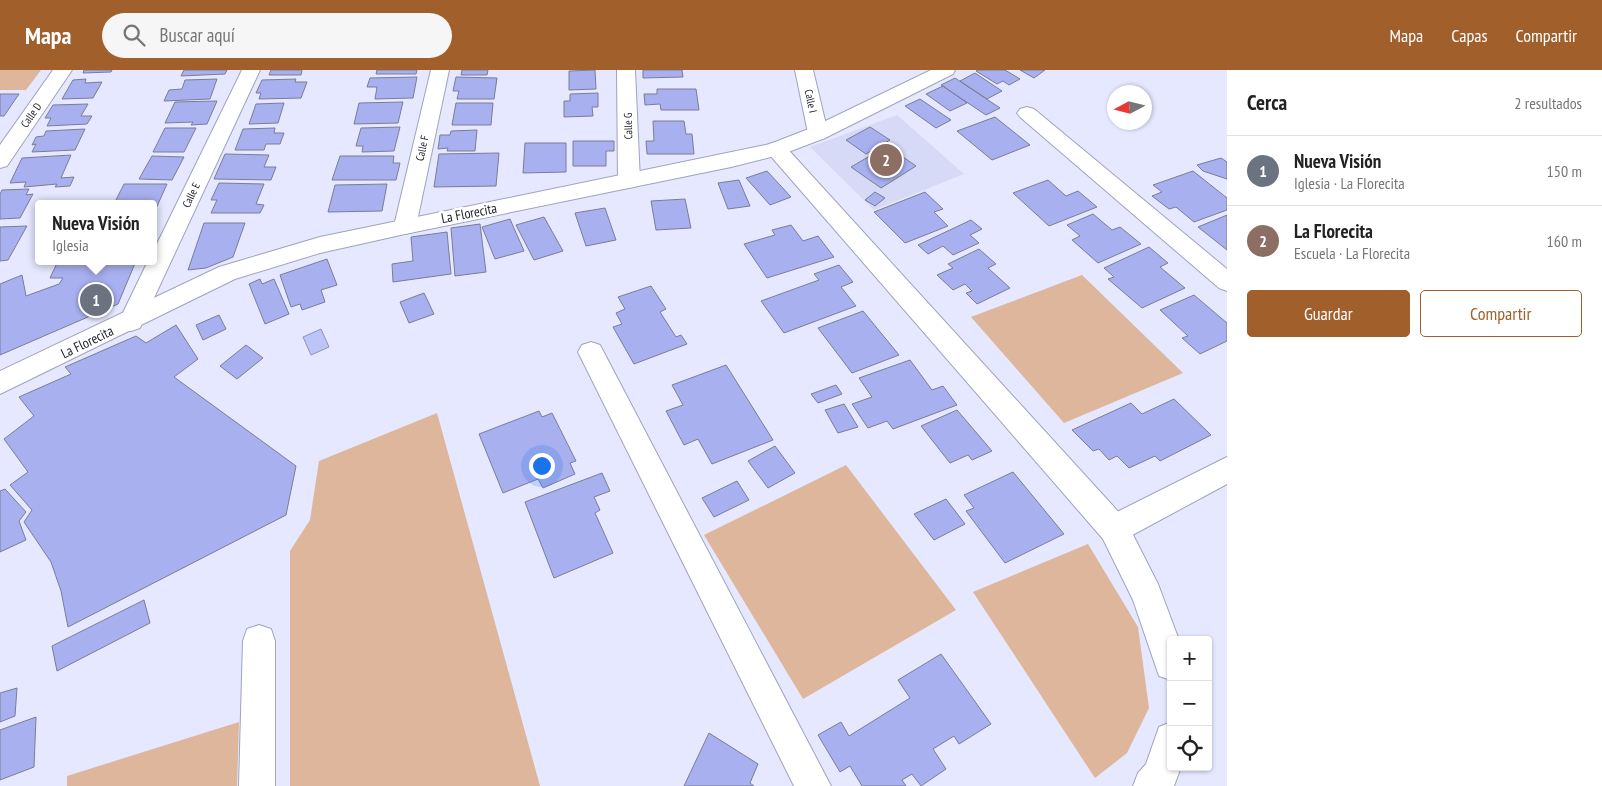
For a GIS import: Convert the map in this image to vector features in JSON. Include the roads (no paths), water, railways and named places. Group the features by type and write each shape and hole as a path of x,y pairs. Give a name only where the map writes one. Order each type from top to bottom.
{"street":[{"name":"Calle D","path":"0,161 62,70"},
{"name":"Calle E","path":"131,321 251,70"},
{"name":"Calle F","path":"405,226 440,70"},
{"name":"Calle G","path":"626,70 629,181"},
{"name":"Calle I","path":"804,70 818,133"},
{"name":"La Florecita","path":"0,383 227,274 320,245 776,149 818,133 946,70"},
{"path":"1027,113 1227,282"},
{"path":"776,149 1114,529 1147,595 1167,652"},
{"path":"590,352 813,786"},
{"path":"1114,529 1227,470"},
{"path":"257,786 259,641"},
{"path":"1151,786 1161,774 1167,753"}],"water":[{"path":"321,329 329,347 311,355 303,337"}],"place":[{"name":"La Florecita","path":"886,160"},
{"name":"Nueva Visión","path":"96,300"}]}
